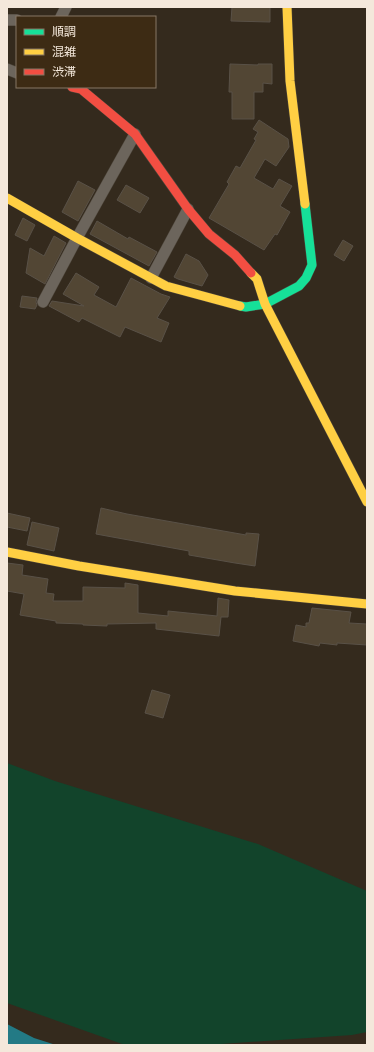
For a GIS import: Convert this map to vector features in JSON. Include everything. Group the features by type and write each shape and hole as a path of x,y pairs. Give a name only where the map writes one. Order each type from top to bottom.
{"street":[{"path":"62,16 66,7"},
{"path":"7,198 166,286 191,294 246,307 265,304 299,286 306,278 312,265 290,82 287,7"},
{"path":"76,88 81,89 135,134 188,209 209,234 235,255 257,279 265,304 367,502"},
{"path":"43,302 135,134"},
{"path":"151,278 188,209"},
{"path":"7,552 79,566 235,590 367,604"}],"green space":[{"path":"7,763 55,781 258,844 367,891 367,1032 352,1035 207,1045 125,1045 7,1003"}],"water":[{"path":"7,1024 34,1038 56,1045 7,1045"}],"building":[{"path":"232,7 270,7 270,22 231,21"},
{"path":"230,64 272,64 272,84 263,83 263,92 254,92 254,119 232,119 232,92 229,92"},
{"path":"259,120 288,139 289,147 276,166 265,159 254,178 273,189 279,179 292,186 280,206 290,212 277,235 275,234 264,250 209,218 229,184 227,182 236,166 240,168 256,140 254,139 258,132 253,129"},
{"path":"78,181 95,190 78,221 62,212"},
{"path":"126,185 149,198 140,213 117,200"},
{"path":"23,218 35,225 27,241 15,235"},
{"path":"97,221 128,239 129,237 157,252 149,266 90,234"},
{"path":"54,236 66,243 45,284 26,273 30,248 44,256"},
{"path":"343,240 353,246 344,261 334,255"},
{"path":"186,254 199,261 208,275 202,286 174,277"},
{"path":"76,273 99,287 94,295 116,307 131,278 161,294 170,297 157,318 169,323 161,342 125,327 120,337 82,318 79,322 49,306 52,301 84,306 63,294"},
{"path":"22,296 37,298 37,305 35,309 20,307"},
{"path":"101,508 246,535 246,533 259,534 255,566 189,555 189,551 96,534"},
{"path":"7,513 30,518 27,531 7,527"},
{"path":"32,522 59,528 54,551 27,545"},
{"path":"7,563 23,565 22,575 48,579 46,593 54,594 53,601 83,601 83,587 125,588 125,583 138,585 138,613 168,616 168,611 217,616 218,598 229,600 228,617 221,617 219,636 156,629 156,623 107,624 107,626 83,625 56,623 56,621 20,615 24,594 7,591"},
{"path":"312,608 351,612 349,623 367,624 367,645 337,643 337,645 320,643 319,646 293,641 296,625 306,627 306,623 309,623"},
{"path":"152,690 170,695 163,718 145,713"}],"traffic: fast":[{"path":"240,306 246,307 265,304 299,286 306,278 312,265 305,204"}],"traffic: slow":[{"path":"287,7 290,81 305,204"},
{"path":"7,198 166,286 240,306"},
{"path":"251,273 257,279 265,304 367,502"},
{"path":"7,552 79,566 235,591 367,604"}],"traffic: jam":[{"path":"76,88 81,89 135,134 188,209 209,234 235,255 251,273"}]}
